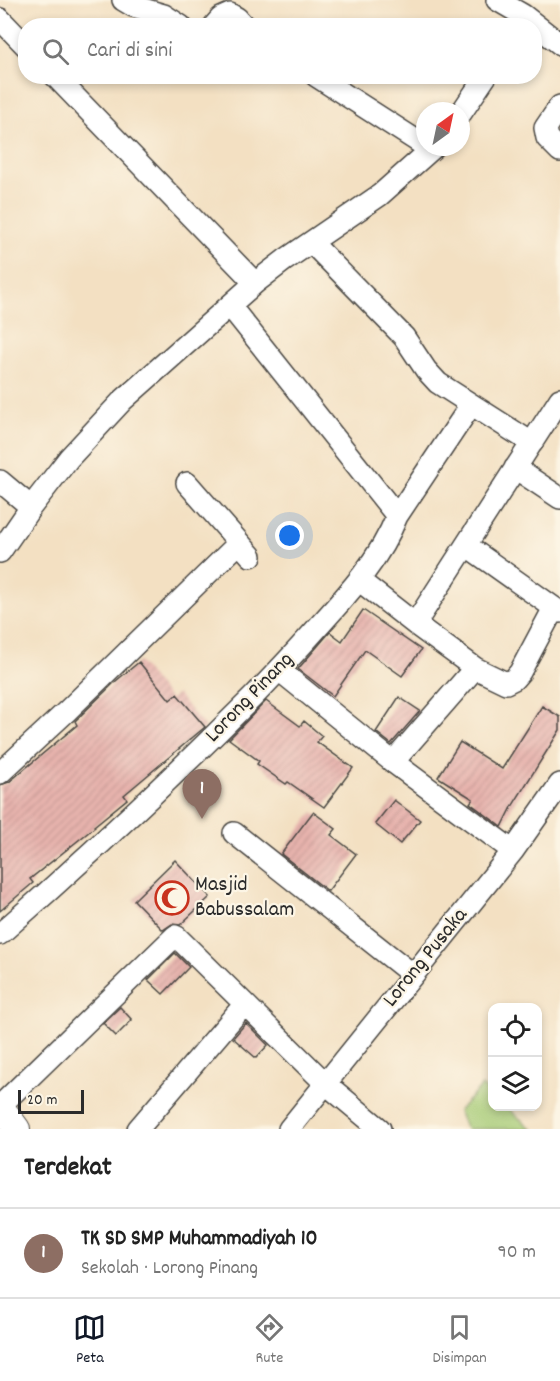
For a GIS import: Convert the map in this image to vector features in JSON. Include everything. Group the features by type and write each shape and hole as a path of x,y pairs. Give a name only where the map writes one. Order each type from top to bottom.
{"street":[{"path":"123,0 133,6 169,18"},
{"path":"497,0 524,14"},
{"path":"220,18 230,14 237,18"},
{"path":"0,19 18,38"},
{"path":"542,29 560,44"},
{"path":"63,84 255,283"},
{"path":"329,84 416,139"},
{"path":"468,102 481,84"},
{"path":"560,106 545,128 547,138 560,151"},
{"path":"0,552 69,458 122,401 255,283 380,195 420,156"},
{"path":"311,242 404,337 426,370 438,383 532,443"},
{"path":"230,306 398,516"},
{"path":"415,624 560,399"},
{"name":"Lorong Pinang","path":"0,934 173,776 279,670 360,581 391,533 398,516 471,405"},
{"path":"515,468 560,498"},
{"path":"0,481 31,507"},
{"path":"0,773 245,550 187,483"},
{"path":"360,581 475,668 506,683 520,672 557,610 467,546"},
{"path":"393,762 475,668"},
{"path":"279,670 393,762 513,851"},
{"name":"Lorong Pusaka","path":"289,1129 513,851 560,784"},
{"path":"234,833 412,974"},
{"path":"17,1129 0,1106 175,936 326,1084 380,1129"},
{"path":"138,1129 244,1005"}],"green space":[{"path":"482,1086 488,1091 488,1111 511,1111 532,1129 466,1129 458,1111"}],"building":[{"path":"363,610 421,650 402,676 365,650 333,696 298,669 330,632 342,641"},
{"path":"139,662 170,700 177,694 205,727 124,795 127,799 95,827 30,879 33,883 0,911 0,785 9,782 77,725 75,721"},
{"path":"399,697 420,711 391,744 376,732"},
{"path":"266,701 300,726 304,721 322,736 317,742 353,768 324,807 257,764 259,761 229,739"},
{"path":"542,706 560,717 560,730 513,805 502,827 470,803 473,799 438,777 460,742 502,769"},
{"path":"394,800 420,820 400,844 375,824"},
{"path":"313,812 336,829 331,835 356,854 328,891 281,854"},
{"name":"Masjid Babussalam","path":"175,860 210,897 180,925 172,924 163,930 134,900"},
{"path":"175,953 189,967 163,994 148,980"},
{"path":"120,1007 132,1020 116,1036 103,1023"},
{"path":"246,1023 268,1045 256,1058 233,1038"}],"place":[{"name":"TK SD SMP Muhammadiyah 10","path":"202,819"},
{"name":"Masjid Babussalam","path":"172,898"}]}
